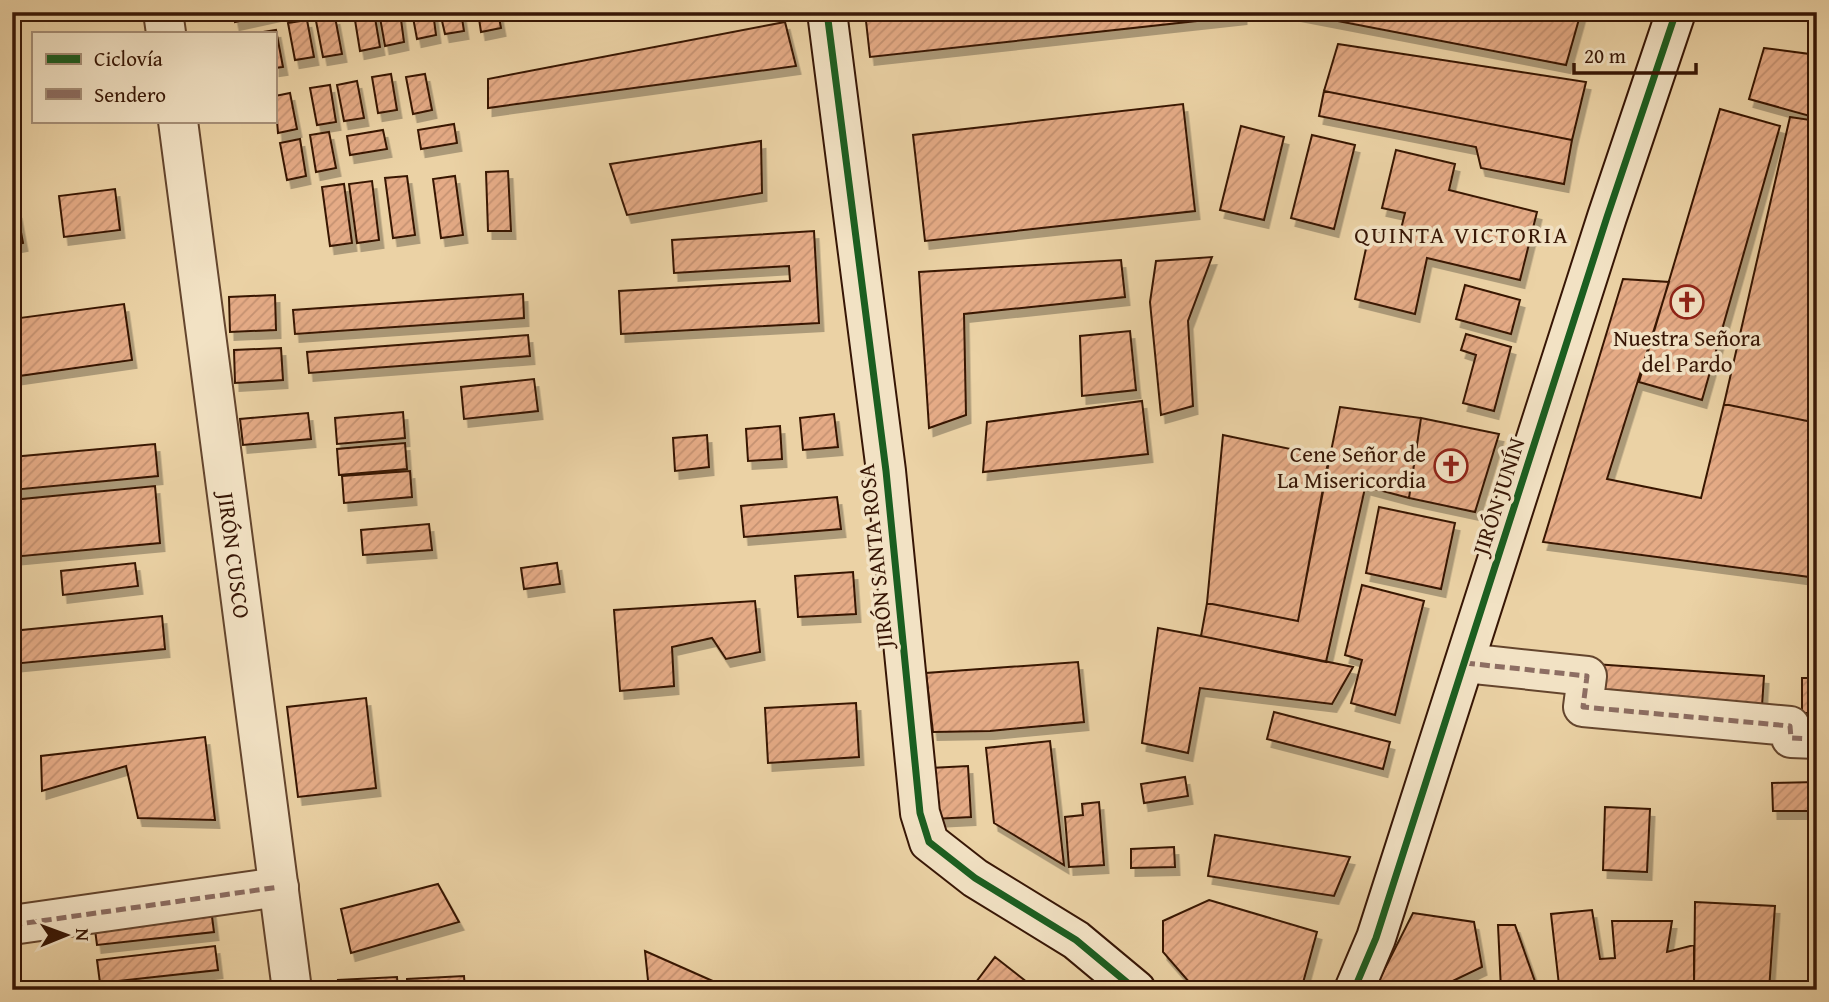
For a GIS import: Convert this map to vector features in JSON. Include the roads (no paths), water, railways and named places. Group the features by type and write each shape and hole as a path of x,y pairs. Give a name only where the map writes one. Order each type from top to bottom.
{"street":[{"path":"163,12 166,32"},
{"name":"JIRÓN SANTA ROSA","path":"827,12 886,471 920,813 929,842 975,878 1076,940 1136,990"},
{"name":"JIRÓN JUNÍN","path":"1354,990 1376,938 1676,12"},
{"name":"JIRÓN CUSCO","path":"178,122 292,990"},
{"path":"1465,663 1587,676 1583,707 1790,726 1791,738 1817,739"},
{"path":"12,925 279,887"}],"place":[{"name":"Nuestra Señora del Pardo","path":"1687,302"},
{"name":"Cene Señor de La Misericordia","path":"1451,466"}],"district":[{"name":"QUINTA VICTORIA","path":"1462,234"}]}
